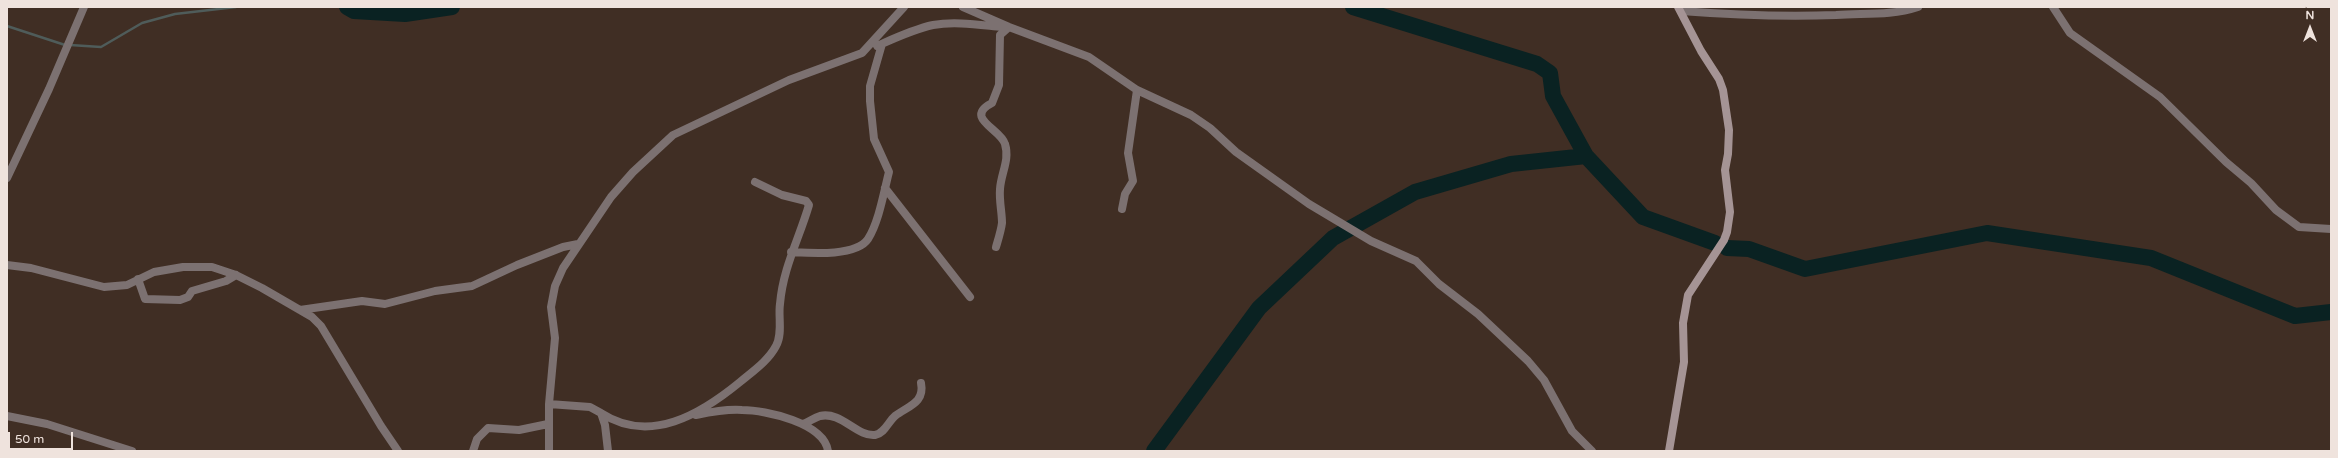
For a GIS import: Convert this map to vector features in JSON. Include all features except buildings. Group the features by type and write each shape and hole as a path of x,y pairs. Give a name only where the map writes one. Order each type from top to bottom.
{"street":[{"path":"7,178 49,89 84,7"},
{"path":"862,53 904,7"},
{"path":"963,7 1009,27 1089,57 1137,90 1191,116 1210,128 1236,152 1316,208 1370,241 1416,261 1439,284 1478,314 1528,361 1544,380 1572,431 1592,451"},
{"path":"1680,9 1745,16 1820,16 1888,14 1918,7"},
{"path":"2053,7 2070,33 2160,97 2226,162 2251,183 2276,210 2299,227 2331,229"},
{"path":"1669,451 1684,362 1684,304 1688,295 1724,240 1730,212 1725,170 1728,154 1729,130 1724,90 1680,9"},
{"path":"548,451 549,404 555,338 551,307 553,294 563,268 611,197 633,172 672,135 789,80 862,53 909,32 933,25 956,24 1009,27"},
{"path":"996,247 1002,224 1000,187 1007,163 1006,145 1002,136 986,125 982,120 982,113 985,107 992,103 999,85 1000,35 1009,27"},
{"path":"791,252 816,254 839,251 856,248 867,240 889,172 886,160 878,151 874,139 870,102 870,86 882,44"},
{"path":"1122,209 1125,194 1133,181 1128,153 1137,90"},
{"path":"549,404 590,407 613,421 627,425 650,428 673,423 718,400 763,363 777,345 782,283 791,252 809,205 806,201 782,196 755,182"},
{"path":"884,188 970,297"},
{"path":"300,310 362,301 385,304 435,292 472,286 563,247 578,244"},
{"path":"7,265 31,268 104,287 127,285 154,272 183,267 212,267 236,275 300,310 321,326 381,426 398,451"},
{"path":"138,279 145,299 180,300 188,297 192,291 226,281 236,275"},
{"path":"803,424 820,416 834,417 865,433 875,435 882,431 895,417 916,404 923,392 921,383"},
{"path":"691,415 743,410 769,413 803,424 816,432 827,443 828,451"},
{"path":"601,413 605,425 608,451"},
{"path":"7,416 47,424 132,451"},
{"path":"473,451 477,439 488,428 519,430 548,424"}],"waterway":[{"path":"70,45 101,47 142,23 175,14 236,7"},
{"path":"347,7 354,11 405,14 452,7"},
{"path":"1353,7 1537,64 1550,73 1553,96 1586,156 1643,217 1715,243"},
{"path":"7,26 65,45"},
{"path":"1154,451 1259,308 1333,238 1415,192 1511,164 1586,156"},
{"path":"1727,248 1749,249 1805,269 1987,233 2151,258 2295,316 2331,312"}]}
